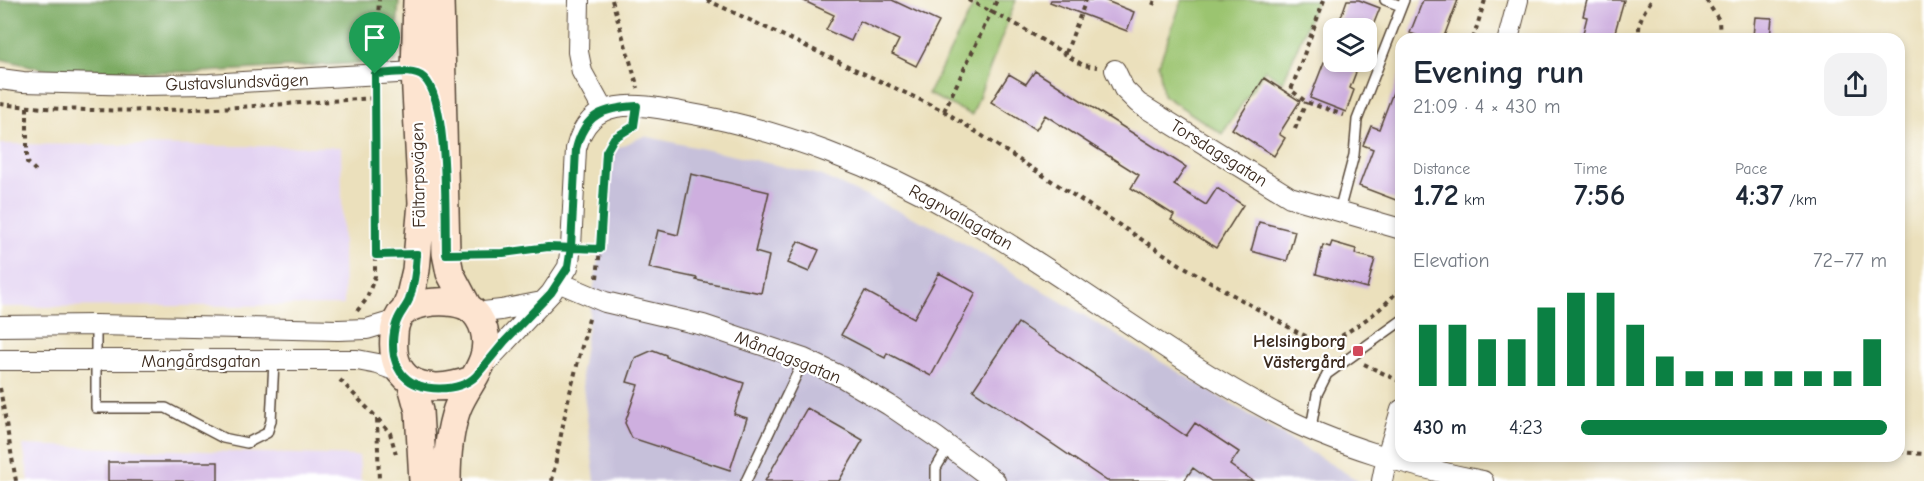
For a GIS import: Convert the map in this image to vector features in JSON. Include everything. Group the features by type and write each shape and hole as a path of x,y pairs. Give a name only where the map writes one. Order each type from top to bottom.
{"main road":[{"name":"Fältarpsvägen","path":"400,316 412,287 422,203 415,72 417,0"},
{"name":"Fältarpsvägen","path":"440,0 446,254 450,273 472,310"},
{"path":"423,481 419,411 394,354 394,337 400,316 421,303 431,302 454,303 472,310 484,330 486,340 476,375 456,411 447,454 447,481"},
{"path":"405,377 420,386 439,388 476,375"}],"street":[{"path":"476,375 542,302 568,267 576,149 586,124 603,110 582,72 578,52 579,0"},
{"path":"1510,33 1518,0"},
{"name":"Torsdagsgatan","path":"1115,70 1125,89 1138,103 1290,197 1395,227"},
{"name":"Gustavslundsvägen","path":"0,79 24,82 142,85 298,80 415,72"},
{"path":"415,72 425,78 432,89 442,123"},
{"name":"Ragnvallagatan","path":"603,110 637,106 700,115 780,136 892,179 961,215 1014,247 1147,337 1229,388 1278,415 1395,458"},
{"name":"Måndagsgatan","path":"558,282 594,298 703,325 804,359 842,377 889,405 995,481"},
{"path":"472,310 501,310 542,302"},
{"name":"Mangårdsgatan","path":"0,326 96,325 338,330 367,329 400,316"},
{"name":"Mangårdsgatan","path":"0,360 367,361 405,377"},
{"path":"1382,481 1395,430"},
{"name":"Ragnvallagatan","path":"1408,462 1484,481"}],"lane":[{"path":"1340,211 1354,155 1357,120 1403,3 1385,0"},
{"path":"96,325 96,408 166,408 223,438 247,443 267,433 271,421 274,361"},
{"path":"1311,428 1317,394 1328,374 1395,325"},
{"path":"746,481 804,359"},
{"path":"928,481 949,446"},
{"path":"936,468 936,481"}],"path":[{"path":"338,330 338,324 359,309 366,300 375,276 375,74 379,0"},
{"path":"552,481 567,404 594,298 600,249 606,152 614,138 634,126 637,106 638,87 612,0"},
{"path":"707,0 944,111 1181,265 1297,332 1327,346 1380,310 1395,295"},
{"path":"968,0 1019,26 1083,65 1115,70"},
{"path":"944,111 997,0"},
{"path":"1066,53 1086,0"},
{"path":"1152,5 1155,0"},
{"path":"1324,0 1291,90 1306,102 1357,120"},
{"path":"1475,33 1485,0"},
{"path":"1638,33 1643,12 1652,0"},
{"path":"1706,0 1719,20 1720,33"},
{"path":"1295,129 1306,102"},
{"path":"27,107 27,162 37,172"},
{"path":"446,254 503,253 548,247 600,249"},
{"path":"376,255 417,254"},
{"path":"338,360 338,377 390,433 396,456"},
{"path":"0,388 16,481"},
{"path":"377,418 380,481"},
{"path":"1905,452 1924,454"}],"shaded area":[{"path":"644,136 817,174 947,233 1359,481 595,481 581,371 615,149"},
{"path":"0,144 341,147 344,305 0,307"},
{"path":"23,445 359,456 361,481 29,481"}],"green space":[{"path":"0,0 399,0 395,61 203,72 48,70 0,59"},
{"path":"976,0 1016,0 972,115 928,94"},
{"path":"1182,0 1317,0 1283,82 1265,70 1222,134 1163,95 1159,64"}],"building":[{"path":"802,0 892,0 939,22 916,66 892,54 899,40 860,21 851,41 826,30 834,15"},
{"path":"1051,0 1104,0 1134,12 1127,31 1050,2"},
{"path":"1347,0 1359,0 1380,8 1376,18 1341,18"},
{"path":"1423,0 1458,0 1445,33 1410,33"},
{"path":"1587,0 1624,0 1615,33 1583,33 1587,17 1583,16"},
{"path":"1755,17 1772,18 1770,33 1753,33"},
{"path":"1323,65 1323,72 1356,72 1350,88 1354,90 1346,112 1310,98"},
{"path":"1035,71 1186,167 1174,185 1206,205 1217,188 1243,205 1216,248 1171,220 1174,215 1131,188 1139,175 1045,115 1036,130 991,102 1009,74 1026,84"},
{"path":"1264,78 1300,101 1279,134 1285,138 1274,156 1232,129"},
{"path":"1395,87 1395,200 1359,186 1373,149 1363,145 1371,126 1379,129"},
{"path":"691,174 769,192 755,252 769,256 761,293 649,268 658,230 678,235"},
{"path":"1259,222 1295,231 1287,261 1251,251"},
{"path":"798,241 819,250 809,272 788,263"},
{"path":"1332,242 1356,249 1355,254 1375,259 1367,288 1316,274 1323,245 1330,247"},
{"path":"939,273 976,293 931,376 887,353 885,358 841,335 865,291 914,318"},
{"path":"1018,323 1186,436 1195,423 1239,452 1230,465 1253,481 1211,481 1193,468 1184,481 1107,481 973,390"},
{"path":"653,350 666,357 744,383 734,414 747,418 730,470 632,438 625,423 638,385 627,382 635,358"},
{"path":"807,408 863,440 839,481 765,481"},
{"path":"108,462 218,462 218,481 108,481"}],"place":[{"name":"Helsingborg Västergård","path":"1358,351"}],"route":[{"path":"375,74 376,255 417,254 409,300 395,328 393,345 396,362 404,377 420,386 439,388 472,381 505,341 551,293 568,267 571,247 576,149 586,124 603,110 637,106 634,126 614,138 604,159 600,249 571,247 548,247 503,253 446,254 442,123 432,89 425,78 415,72 375,74"}]}
